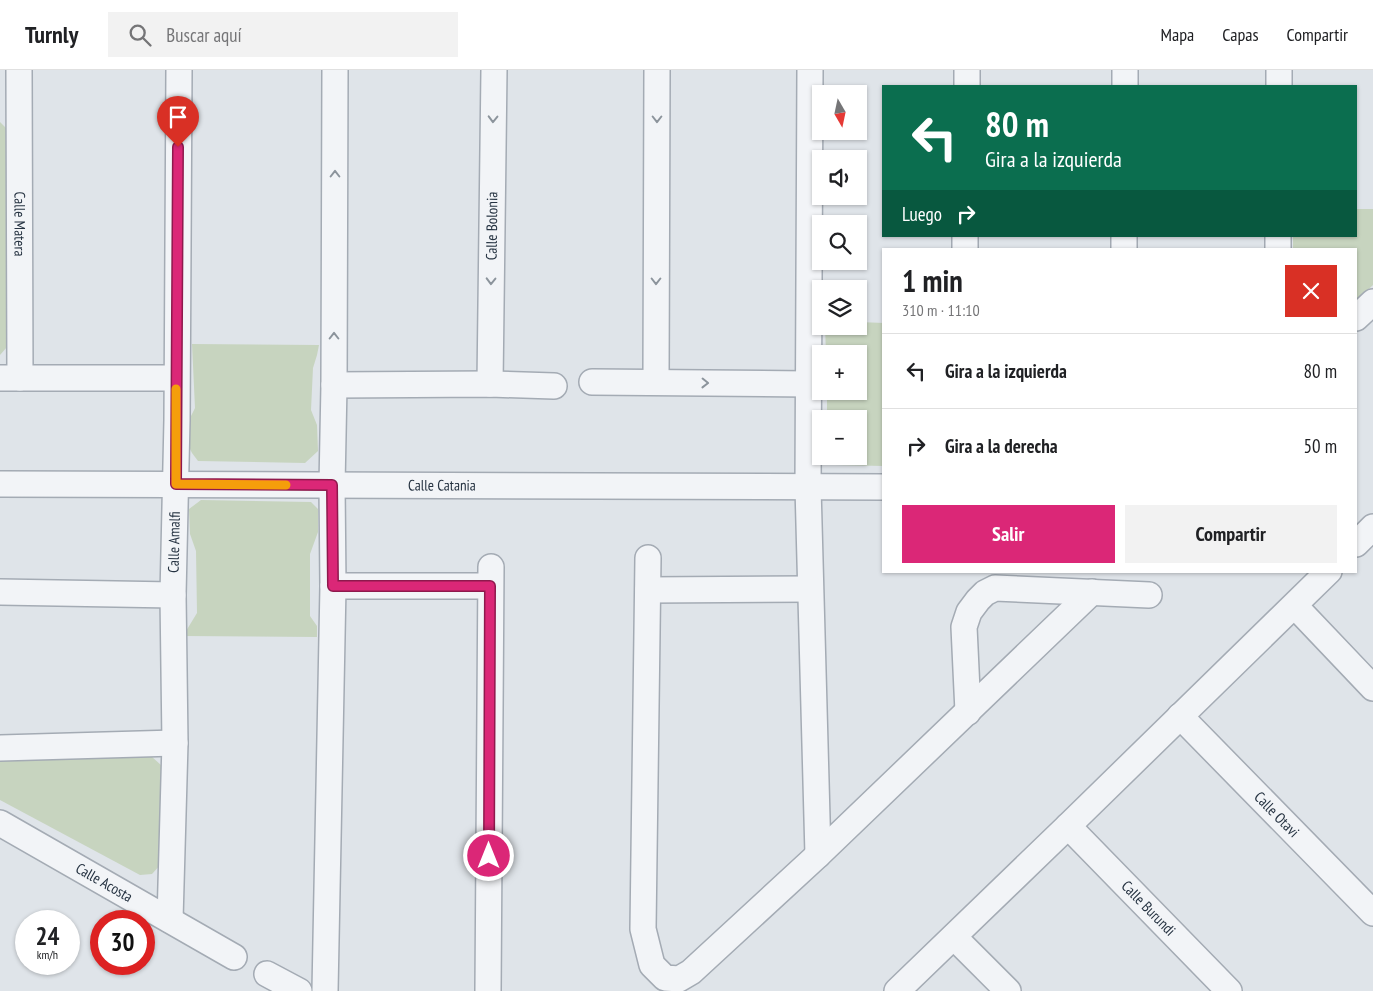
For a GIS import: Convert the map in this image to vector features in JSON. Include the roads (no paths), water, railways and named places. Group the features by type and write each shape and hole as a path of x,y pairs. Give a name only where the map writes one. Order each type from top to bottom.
{"street":[{"name":"Calle Matera","path":"10,378 19,70"},
{"name":"Calle Amalfi","path":"170,920 175,743 173,595 176,484 179,70"},
{"path":"325,991 333,586 335,70"},
{"name":"Calle Bolonia","path":"490,384 494,70"},
{"path":"656,382 657,70"},
{"path":"810,70 808,486 818,855"},
{"path":"967,70 967,85"},
{"path":"1125,70 1125,85"},
{"path":"1279,70 1279,85"},
{"path":"1357,317 1373,302"},
{"path":"10,378 176,378"},
{"path":"592,382 808,384"},
{"path":"334,385 490,384 554,386"},
{"name":"Calle Catania","path":"0,484 882,487"},
{"path":"1357,543 1373,527"},
{"path":"648,558 643,929 652,965 665,978 679,979 691,972 818,855 1092,592"},
{"path":"897,991 1327,573"},
{"path":"333,586 491,577 488,991"},
{"path":"968,712 964,627 969,612 985,593 995,588 1149,595"},
{"path":"648,590 810,589"},
{"name":"Calle Amalfi","path":"0,592 173,595"},
{"path":"1295,606 1373,688"},
{"name":"Calle Otavi","path":"1180,716 1373,912"},
{"path":"0,748 175,743"},
{"name":"Calle Acosta","path":"0,823 234,957"},
{"name":"Calle Burundi","path":"1068,826 1229,991"},
{"path":"954,937 1008,991"},
{"path":"267,974 299,991"}]}
